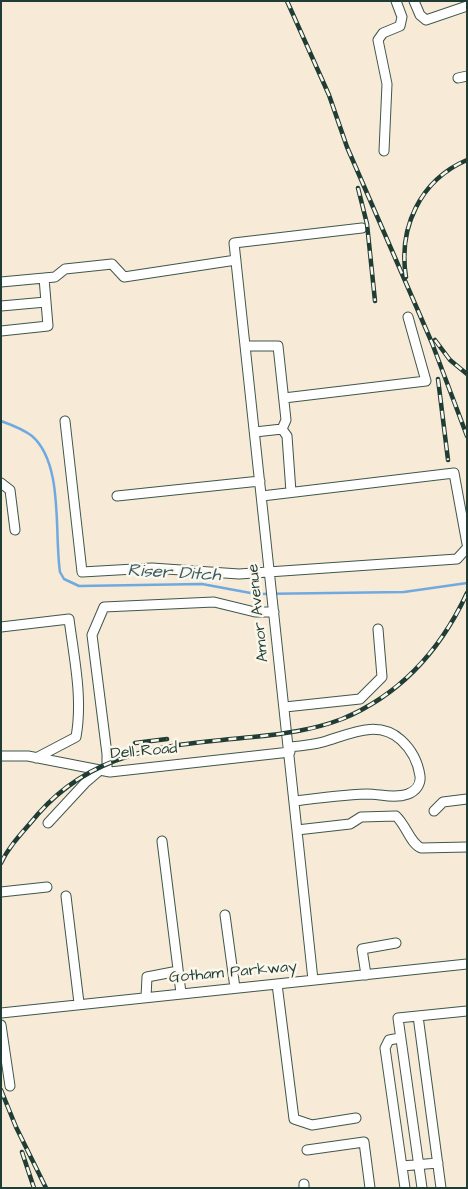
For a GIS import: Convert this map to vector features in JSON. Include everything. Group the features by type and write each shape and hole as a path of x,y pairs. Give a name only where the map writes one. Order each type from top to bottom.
{"street":[{"path":"384,151 387,84 378,40 382,32 400,26 402,17 396,1"},
{"path":"414,1 420,15 426,20 467,6"},
{"name":"Amor Avenue","path":"313,980 234,243 362,228"},
{"path":"1,282 55,277 65,269 112,264 124,277 236,260"},
{"path":"1,330 48,326 44,278"},
{"path":"1,306 46,302"},
{"path":"284,398 426,381 408,317"},
{"path":"245,346 278,346 286,420 282,429"},
{"path":"65,421 82,572 152,568 205,571 219,574 270,572 457,559 467,546 454,474 262,496"},
{"path":"254,432 282,429"},
{"path":"282,429 287,436 292,492"},
{"path":"117,496 260,481"},
{"path":"1,483 10,490 15,530"},
{"path":"48,823 86,782 104,771 107,754 92,635 104,607 214,602 255,612 274,612"},
{"path":"1,627 69,619 78,696 76,737 36,758"},
{"path":"285,707 360,699 382,677 378,629"},
{"name":"Dell Road","path":"1,756 36,758 104,771 289,750 360,730 391,731 406,744 415,756 420,778 418,787 410,794 396,796 368,794 295,801"},
{"path":"434,811 443,802 467,798"},
{"path":"297,830 350,824 361,817 396,816 403,821 416,846 421,848 467,847"},
{"path":"162,841 181,993"},
{"path":"1,892 47,887"},
{"path":"66,896 79,1003"},
{"path":"225,915 235,988"},
{"path":"366,975 362,948 396,944"},
{"name":"Gotham Parkway","path":"1,1012 467,964"},
{"path":"146,996 147,977 178,970"},
{"path":"277,984 294,1119 312,1125 356,1118"},
{"path":"422,1188 398,1018 467,1010"},
{"path":"418,1016 441,1188"},
{"path":"1,1025 10,1086"},
{"path":"400,1038 389,1040 385,1048 405,1188"},
{"path":"307,1150 364,1142 370,1188"},
{"path":"402,1166 438,1163"}],"waterway":[{"name":"Riser Ditch","path":"1,421 29,434 42,448 49,464 56,500 60,572 64,579 79,586 202,584 256,594 404,592 467,583"}],"railway":[{"path":"287,1 329,95 347,147 432,343 467,436"},
{"path":"406,277 404,259 406,241 409,224 416,208 425,193 437,180 467,160"},
{"path":"358,188 367,224 375,301"},
{"path":"435,340 450,360 467,374"},
{"path":"438,379 448,460"},
{"path":"1,863 18,837 61,792 85,775 110,763 164,747 309,729 342,719 363,709 382,697 416,668 445,633 467,593"},
{"path":"135,743 167,739"},
{"path":"1,1090 16,1127 46,1188"},
{"path":"22,1152 34,1188"}]}
